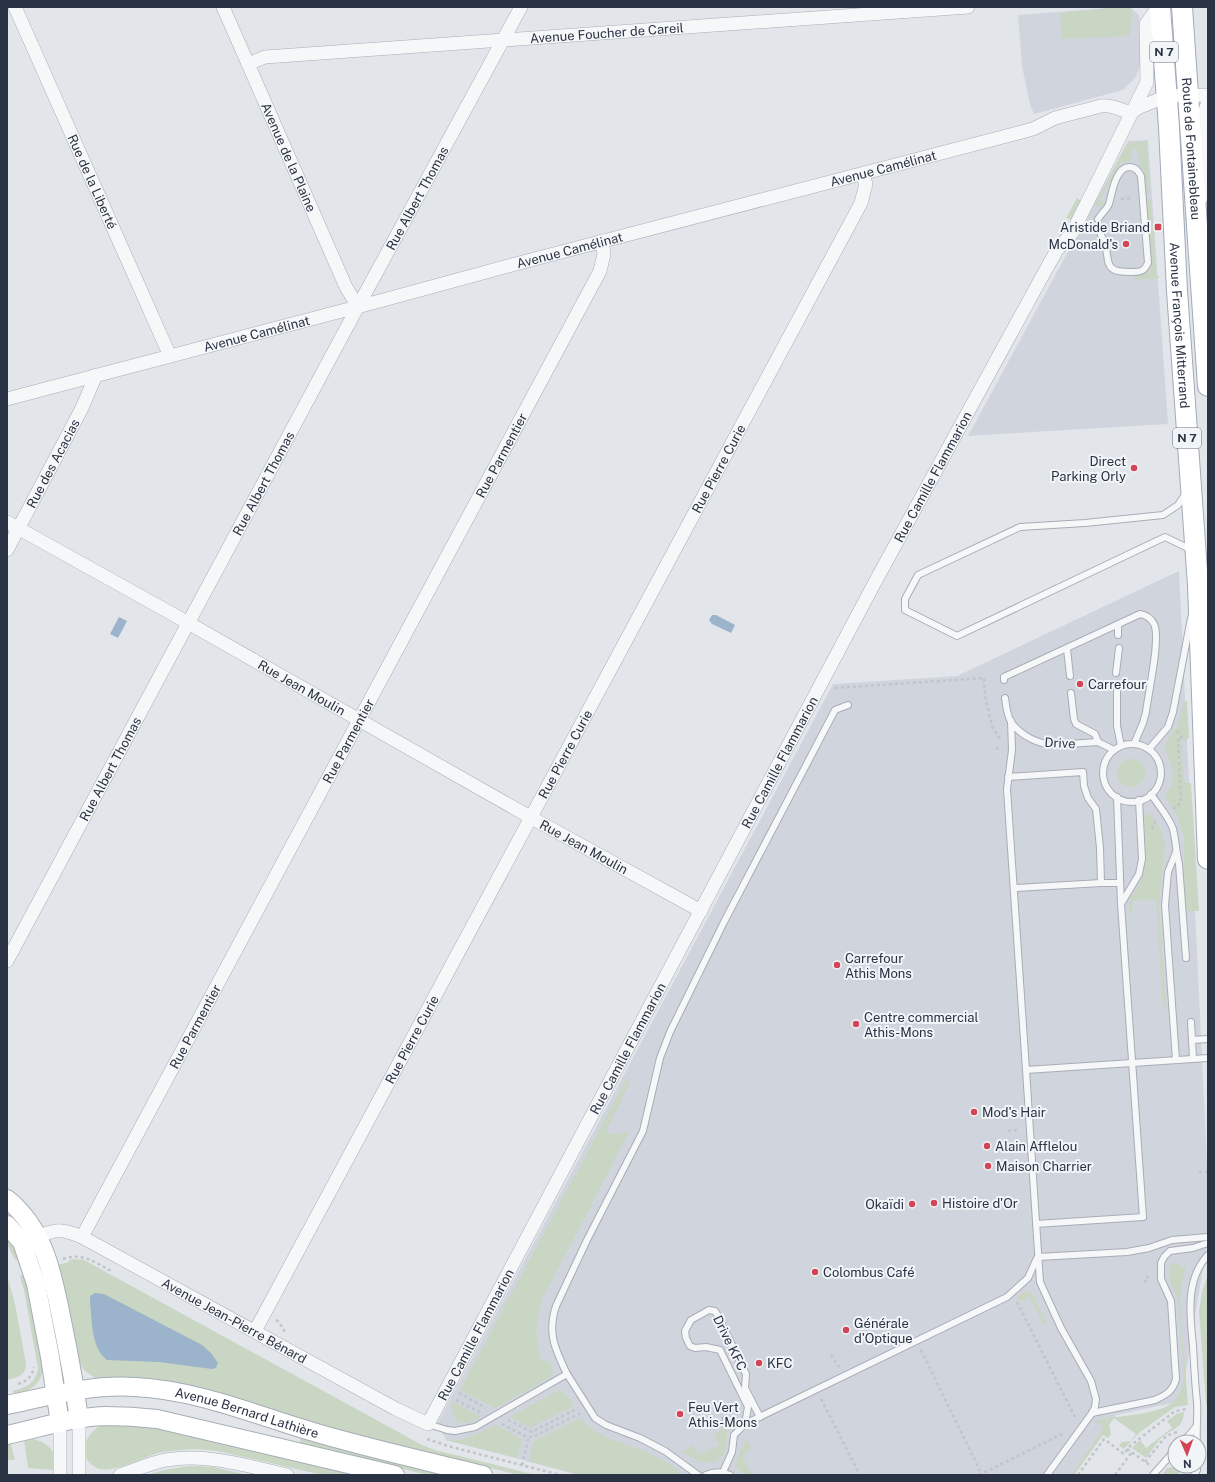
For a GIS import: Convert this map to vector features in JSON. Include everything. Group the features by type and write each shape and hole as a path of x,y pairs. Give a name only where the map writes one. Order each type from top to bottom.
{"main road":[{"name":"Avenue François Mitterrand","path":"1159,7 1167,96 1177,291 1198,585 1208,860"},
{"name":"Route de Fontainebleau","path":"1182,7 1196,217 1205,314 1208,386"},
{"path":"7,1199 13,1204 30,1239 53,1276 79,1419"},
{"path":"7,1225 30,1239"},
{"path":"30,1239 36,1284 60,1423"},
{"name":"Avenue Bernard Lathière","path":"7,1405 56,1394 107,1387 136,1387 164,1390 196,1396 317,1433 483,1475"},
{"name":"Avenue Bernard Lathière","path":"7,1435 79,1419 104,1416 134,1416 157,1419 395,1475"}],"street":[{"name":"Rue de la Liberté","path":"15,7 170,356"},
{"name":"Avenue de la Plaine","path":"223,7 346,286 358,307"},
{"name":"Rue Albert Thomas","path":"7,962 358,307 521,7"},
{"name":"Avenue Foucher de Careil","path":"248,64 265,57 968,7"},
{"path":"1159,7 1146,24 1146,82 1167,96"},
{"name":"Rue Camille Flammarion","path":"428,1424 819,689 1044,273 1057,250 1072,234 1082,211 1135,110 1146,82"},
{"path":"1135,110 1167,96 1208,95"},
{"path":"1188,96 1203,116"},
{"path":"1196,217 1206,169 1203,116 1208,102"},
{"name":"Avenue Camélinat","path":"7,399 1033,129 1054,118 1107,105 1135,110"},
{"name":"Rue Pierre Curie","path":"254,1331 860,203 866,184 862,174"},
{"name":"Rue Parmentier","path":"82,1237 600,271 604,254 602,242"},
{"name":"Rue des Acacias","path":"7,550 13,525 82,408 96,375"},
{"name":"Rue Jean Moulin","path":"13,525 701,912"},
{"name":"Avenue Jean-Pierre Bénard","path":"30,1239 48,1231 59,1230 68,1231 82,1237 401,1412 428,1424"},
{"path":"79,1419 79,1475"},
{"path":"60,1423 60,1475"},
{"path":"120,1475 167,1460 195,1458 228,1461 287,1475"}],"lane":[{"path":"1098,219 1109,205 1110,196 1120,172 1124,168 1129,167 1138,170 1141,176 1148,264 1145,270 1140,272 1114,271 1109,263 1106,244 1101,235"},
{"path":"1190,486 1178,505 1163,515 1085,523 1020,527 918,575 905,599 905,610 957,636 1165,537 1195,551"},
{"path":"1149,749 1168,727 1173,712 1198,585"},
{"path":"1004,678 1140,614 1145,614 1154,624 1157,640 1146,712 1134,744"},
{"path":"1118,625 1118,635"},
{"path":"1116,673 1119,648"},
{"path":"1067,649 1070,676"},
{"path":"1117,690 1117,726 1121,746"},
{"path":"1072,693 1074,719 1076,724 1095,734 1098,742"},
{"path":"1005,698 1006,708 1011,722 1012,750 1007,789 1040,1282 1061,1328 1091,1381 1096,1399 1095,1407 1092,1413 1048,1475"},
{"path":"698,1475 665,1451 640,1438 600,1422 595,1418 588,1410 567,1374 555,1345 551,1332 553,1315 587,1240 643,1130 660,1058 670,1032 724,922 835,710 848,705"},
{"name":"Drive","path":"1011,722 1030,739 1048,744 1098,742 1114,750"},
{"path":"1134,744 1142,745 1155,755 1161,771 1160,780 1151,794 1139,800 1124,800 1117,797 1106,786 1103,770 1105,763 1114,750 1121,746 1134,744"},
{"path":"1008,777 1083,772 1084,786 1088,798 1096,809 1100,848 1101,883"},
{"path":"1151,794 1166,816 1172,828 1175,841 1179,864 1186,958"},
{"path":"1036,1224 1143,1217 1121,904 1117,797"},
{"path":"1121,904 1139,874 1142,859 1139,800"},
{"path":"1176,852 1168,872 1165,905 1176,1060"},
{"path":"1014,888 1120,883"},
{"path":"1191,1022 1193,1059"},
{"path":"1192,1040 1208,1039"},
{"path":"1026,1070 1208,1058"},
{"path":"1038,1257 1127,1252 1149,1248 1172,1240 1208,1237"},
{"path":"1092,1413 1155,1400 1171,1390 1176,1379 1171,1301 1161,1278 1162,1263 1164,1257 1170,1251 1193,1248 1208,1243"},
{"path":"1196,1434 1197,1410 1190,1306 1193,1286 1199,1266 1208,1255"},
{"path":"723,1472 732,1452 734,1435 745,1424 1007,1297 1028,1278 1038,1257"},
{"name":"Drive KFC","path":"745,1424 748,1407 720,1350 695,1348 690,1346 686,1338 685,1331 691,1320 709,1310 714,1311 718,1316 746,1374 746,1388 760,1417"},
{"path":"428,1424 447,1430 461,1431 475,1428 567,1374"},
{"path":"726,1419 745,1424"},
{"path":"1190,1434 1196,1427"},
{"path":"1155,1473 1167,1459"},
{"path":"706,1475 711,1472 723,1472 730,1475"}],"path":[{"path":"819,689 984,678 985,696 992,726 1002,743 1002,750"},
{"path":"1168,727 1179,731 1181,737 1186,740 1186,744"},
{"path":"996,748 1002,750 1012,750"},
{"path":"1199,1172 1208,1172"},
{"path":"1011,1305 1017,1302 1077,1420"},
{"path":"917,1352 928,1346"},
{"path":"921,1350 981,1475 1069,1430"},
{"path":"12,1386 28,1380 33,1373 33,1362"},
{"path":"444,1394 529,1437 536,1436 588,1410"},
{"path":"815,1402 827,1397"},
{"path":"822,1399 860,1475"},
{"path":"1078,1475 1104,1439 1124,1454 1128,1449 1175,1411 1188,1410 1187,1415"},
{"path":"1145,1462 1166,1436 1181,1429"},
{"path":"522,1464 529,1432"},
{"path":"1128,1449 1145,1462 1155,1473"},
{"path":"1115,1475 1132,1452"}],"shaded area":[{"path":"1130,7 1139,15 1141,62 1136,77 1123,90 1034,114 1030,104 1022,66 1018,15"},
{"path":"1148,140 1168,424 968,436 1128,141"},
{"path":"1179,571 1208,1184 1208,1239 1181,1401 1116,1415 1074,1475 579,1475 446,1440 437,1424 833,684 957,676"}],"green space":[{"path":"1130,7 1132,10 1130,36 1062,39 1060,13"},
{"path":"1147,141 1150,193 1147,195 1145,174 1139,163 1138,149 1132,149 1132,160 1120,164 1100,200 1104,203 1099,208 1095,204 1128,143"},
{"path":"1077,198 1081,201 1073,220 1066,218"},
{"path":"1149,198 1151,200 1156,276 1159,276 1159,278 1135,280 1135,275 1143,274 1149,271 1151,266 1147,199"},
{"path":"1187,701 1189,738 1181,740 1184,781 1186,783 1191,783 1199,911 1186,911 1184,882 1184,835 1177,815 1165,797 1171,786 1173,775 1164,746 1177,726 1184,702"},
{"path":"1131,759 1141,763 1145,773 1141,783 1131,787 1121,783 1117,773 1121,763"},
{"path":"1148,814 1152,816 1158,824 1165,845 1159,905 1166,1007 1163,1010 1156,899 1132,901 1133,912 1129,912 1129,900 1139,884 1146,864 1143,821 1144,816"},
{"path":"626,1080 630,1082 606,1131 611,1134 629,1132 542,1300 538,1315 536,1328 538,1350 542,1360 551,1363 553,1373 549,1378 495,1408 460,1390"},
{"path":"7,1237 20,1258 15,1260 7,1244"},
{"path":"69,1260 84,1260 422,1445 435,1450 536,1475 519,1475 367,1438 95,1378 84,1370 78,1360 58,1265 69,1262"},
{"path":"1180,1263 1180,1267 1186,1266 1181,1285 1180,1301 1188,1405 1175,1407 1140,1432 1124,1449 1119,1446 1122,1442 1131,1441 1136,1434 1114,1418 1109,1424 1111,1435 1108,1438 1103,1435 1074,1475 1071,1475 1104,1428 1095,1421 1096,1420 1142,1414 1157,1410 1168,1406 1180,1393 1183,1385 1184,1367 1179,1305 1178,1299 1169,1280 1169,1270 1171,1264"},
{"path":"25,1274 43,1367 40,1378 34,1386 25,1392 14,1396 13,1391 27,1386 33,1381 38,1368 24,1290 20,1276"},
{"path":"1208,1274 1208,1404 1206,1404 1199,1311 1202,1292"},
{"path":"7,1275 15,1304 26,1368 23,1374 7,1380"},
{"path":"1025,1292 1032,1294 1047,1324 1044,1325 1029,1297 1020,1302 1017,1296"},
{"path":"559,1390 565,1393 574,1406 530,1428 510,1417"},
{"path":"452,1401 481,1417 468,1423 460,1423 455,1418 453,1413"},
{"path":"1184,1412 1182,1422 1160,1439 1146,1458 1132,1448 1140,1440 1146,1448 1172,1428 1167,1421 1178,1413"},
{"path":"581,1418 590,1427 609,1438 667,1462 681,1475 579,1475 529,1461 534,1441"},
{"path":"103,1424 142,1424 362,1475 323,1475 224,1452 199,1449 161,1452 127,1465 103,1470 90,1463 84,1452 87,1439 96,1428"},
{"path":"725,1424 727,1425 727,1443 724,1453 720,1458 715,1461 704,1462 692,1458 682,1452 693,1445 698,1455 719,1445 714,1434 721,1430"},
{"path":"496,1425 522,1439 517,1458 446,1440 457,1440 470,1437"},
{"path":"301,1436 452,1475 428,1475 300,1444"},
{"path":"745,1436 751,1449 743,1454 743,1457 752,1475 743,1475 735,1466 740,1449 744,1448"},
{"path":"28,1438 40,1441 48,1446 53,1452 54,1470 28,1468 24,1439"},
{"path":"10,1442 15,1460 7,1460 7,1443"},
{"path":"189,1466 213,1467 248,1475 147,1475 164,1470"},
{"path":"1167,1468 1167,1474 1180,1475 1162,1475"}],"water":[{"path":"712,615 716,615 735,625 731,633 712,624 709,620"},
{"path":"119,617 127,621 118,638 110,634"},
{"path":"95,1293 104,1294 202,1345 211,1353 218,1363 216,1368 212,1369 159,1362 107,1360 98,1348 93,1333 90,1296"}],"place":[{"name":"Aristide Briand","path":"1158,227"},
{"name":"McDonald's","path":"1126,244"},
{"name":"Direct Parking Orly","path":"1134,468"},
{"name":"Carrefour","path":"1080,684"},
{"name":"Carrefour Athis Mons","path":"837,965"},
{"name":"Centre commercial Athis-Mons","path":"856,1024"},
{"name":"Mod's Hair","path":"974,1112"},
{"name":"Alain Afflelou","path":"987,1146"},
{"name":"Maison Charrier","path":"988,1166"},
{"name":"Histoire d'Or","path":"934,1203"},
{"name":"Okaïdi","path":"912,1204"},
{"name":"Colombus Café","path":"815,1272"},
{"name":"Générale d'Optique","path":"846,1330"},
{"name":"KFC","path":"759,1363"},
{"name":"Feu Vert Athis-Mons","path":"680,1414"}]}
